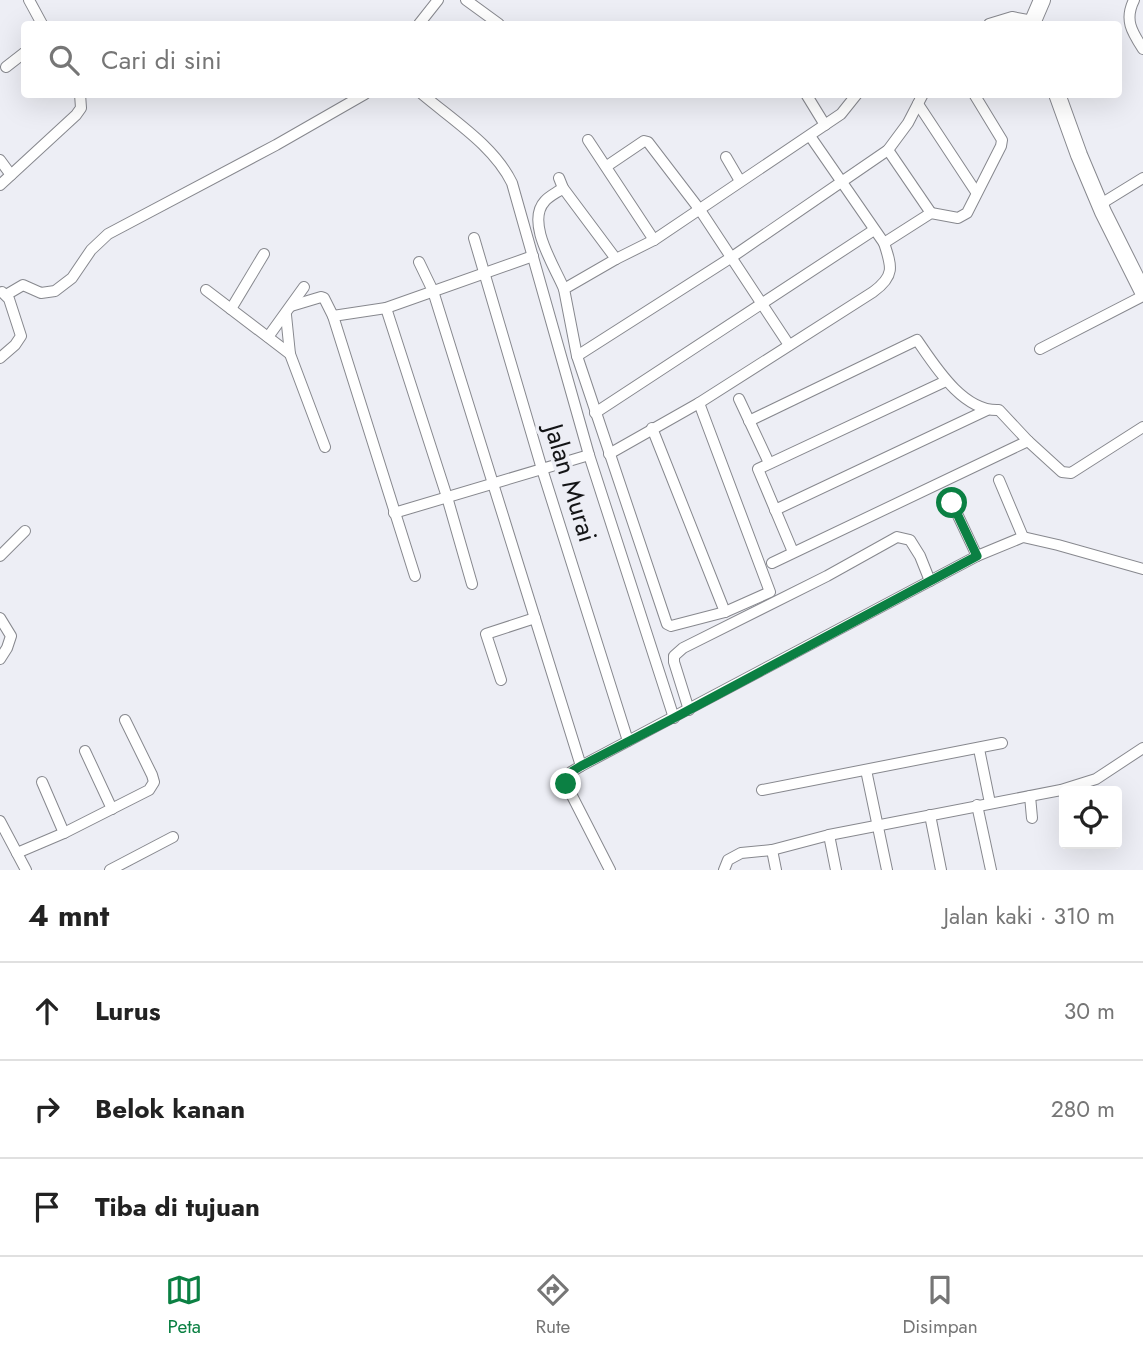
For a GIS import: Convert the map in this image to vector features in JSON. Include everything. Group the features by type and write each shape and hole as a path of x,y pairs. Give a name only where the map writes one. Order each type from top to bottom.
{"street":[{"path":"30,0 40,21"},
{"path":"421,21 438,0"},
{"path":"466,0 490,21"},
{"path":"1035,21 1042,0"},
{"path":"1134,0 1128,21 1143,49"},
{"path":"999,21 1012,17 1027,21"},
{"path":"6,67 21,55"},
{"path":"0,185 76,116 81,108 80,98"},
{"path":"0,358 16,345 21,336 12,308 3,293 23,285 41,293 55,291 72,278 91,250 108,234 358,98"},
{"path":"427,98 494,155 505,169 517,198 589,455 674,718"},
{"path":"808,98 825,125"},
{"path":"564,289 654,240 841,114 854,98"},
{"path":"884,243 931,213 958,218 967,213 1002,146 1002,140 976,98"},
{"path":"1040,349 1143,294 1103,212 1058,98"},
{"path":"577,356 732,257 888,150 921,99 976,192"},
{"path":"609,454 699,403 886,283 891,271 884,243 841,184 810,135"},
{"path":"588,140 654,240"},
{"path":"607,166 646,141 700,209 789,345"},
{"path":"888,150 931,213"},
{"path":"726,157 740,181"},
{"path":"0,160 11,175"},
{"path":"1103,212 1104,202 1143,178"},
{"path":"616,259 561,183 545,200 538,213 541,236 564,289 577,356 595,413 667,624 671,626 725,612 769,592 699,403"},
{"path":"595,413 874,230"},
{"name":"Jalan Murai","path":"474,238 542,469 628,741"},
{"path":"231,309 264,254"},
{"path":"332,316 386,308 533,256"},
{"path":"419,262 433,291 581,766"},
{"path":"268,337 304,287"},
{"path":"206,290 290,354"},
{"path":"288,311 324,298 415,576"},
{"path":"386,308 472,584"},
{"path":"288,311 290,354 325,447"},
{"path":"749,421 917,340 946,381 987,410"},
{"path":"793,552 758,469 946,381"},
{"path":"739,399 769,463"},
{"path":"775,510 987,410 999,410 1062,472 1071,473 1143,427"},
{"path":"652,428 725,612"},
{"path":"772,563 1028,441"},
{"path":"394,513 589,455"},
{"path":"999,480 1023,537"},
{"path":"952,503 977,556"},
{"path":"0,556 25,531"},
{"path":"689,710 674,662 674,656 683,648 827,576 897,537 910,540 930,581"},
{"path":"610,870 566,784 571,772 581,766 977,556 1023,537 1143,569"},
{"path":"0,618 11,636 0,659"},
{"path":"501,680 486,634 535,618"},
{"path":"17,853 64,833 149,790 154,782 125,720"},
{"path":"762,790 1002,743"},
{"path":"724,870 728,860 734,855 772,850 830,835 1030,796 1096,779 1143,748"},
{"path":"979,749 990,803"},
{"path":"85,751 112,809"},
{"path":"866,769 887,870"},
{"path":"42,782 64,833"},
{"path":"1030,796 1032,818"},
{"path":"977,806 991,870"},
{"path":"930,815 941,870"},
{"path":"0,821 26,870"},
{"path":"830,835 836,870"},
{"path":"110,870 173,837"},
{"path":"772,850 776,870"}],"route":[{"path":"566,784 571,772 581,766 977,556 952,503"}]}
